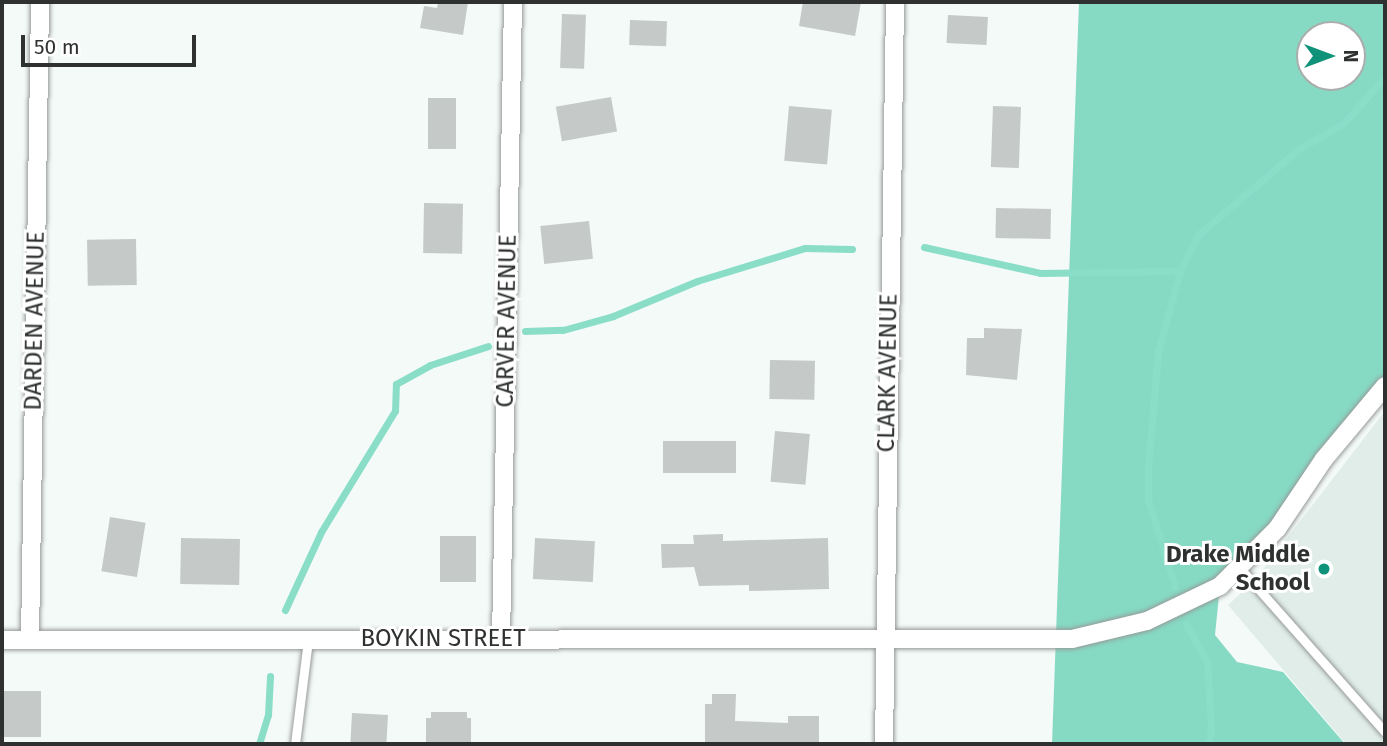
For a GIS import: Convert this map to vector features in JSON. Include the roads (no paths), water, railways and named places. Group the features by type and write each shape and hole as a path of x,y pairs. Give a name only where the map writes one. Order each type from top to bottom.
{"street":[{"name":"DARDEN AVENUE","path":"30,640 40,2"},
{"name":"CARVER AVENUE","path":"501,639 513,2"},
{"name":"CLARK AVENUE","path":"884,744 895,2"},
{"name":"BOYKIN STREET","path":"2,640 1072,639 1147,621 1220,586 1277,529 1324,459 1385,386"}],"lane":[{"path":"1239,567 1385,732"},
{"path":"295,744 308,640"}],"waterway":[{"path":"924,247 1040,273 1180,271 1199,234 1299,149 1344,123 1385,77"},
{"path":"525,331 563,330 613,316 697,281 805,248 852,249"},
{"path":"1175,587 1148,499 1148,467 1158,352 1180,271"},
{"path":"285,610 321,532 395,411 396,384 430,365 488,346"},
{"path":"1186,624 1207,662 1211,730 1208,744"},
{"path":"259,744 268,715 270,676"}],"place":[{"name":"Drake Middle School","path":"1324,569"}]}
